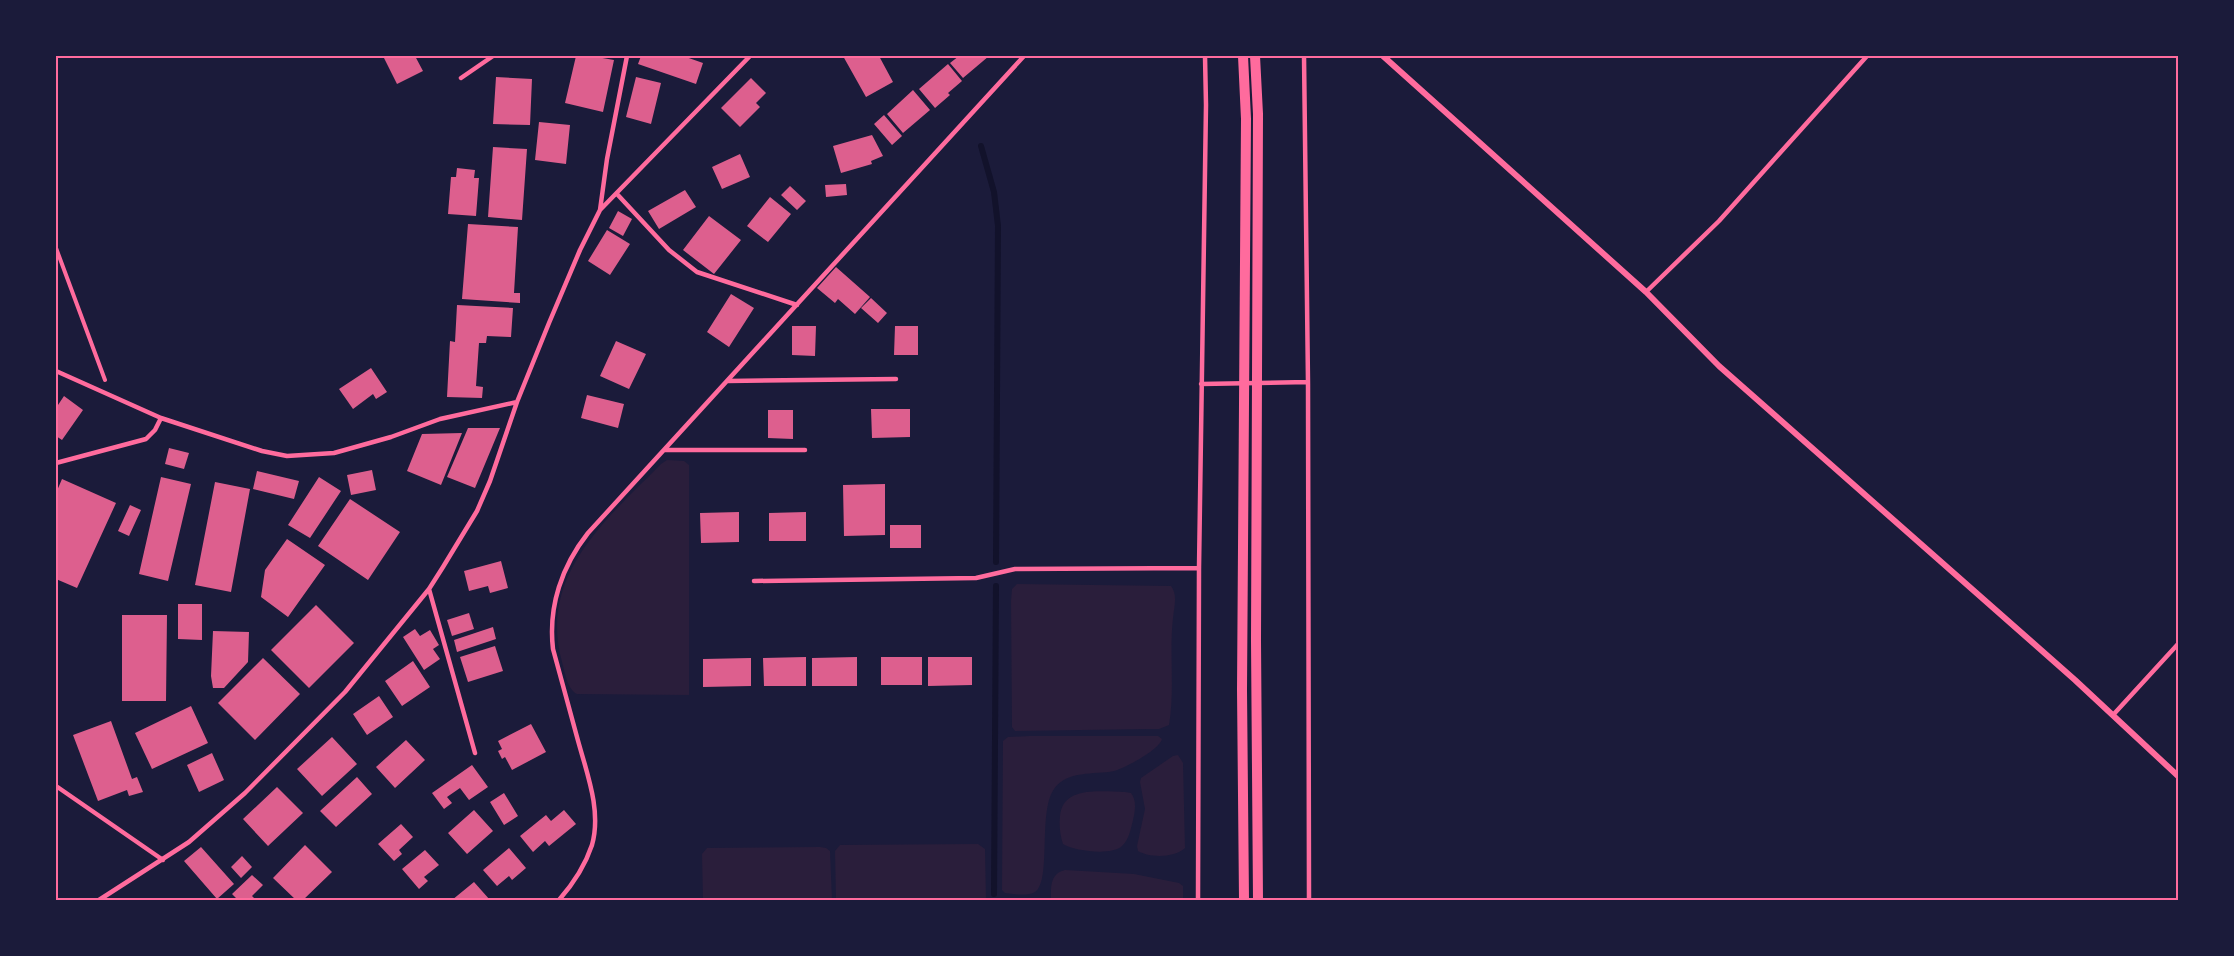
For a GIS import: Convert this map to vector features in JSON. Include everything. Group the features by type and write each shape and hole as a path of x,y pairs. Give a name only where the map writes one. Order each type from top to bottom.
{"street":[{"path":"1243,56 1246,119 1242,690 1244,900"},
{"path":"1255,56 1258,114 1256,653 1258,900"},
{"path":"1383,56 1646,291 1719,366 2113,715 2178,776"}],"lane":[{"path":"461,78 494,56"},
{"path":"99,900 189,842 225,811 345,692 429,590 477,511 490,481 517,402 566,282 600,210 607,159 627,56"},
{"path":"600,210 750,56"},
{"path":"559,900 579,874 587,859 592,844 595,815 590,781 553,649 551,632 554,600 569,562 579,545 664,450 1024,56"},
{"path":"1198,900 1205,56"},
{"path":"1304,56 1308,382 1309,900"},
{"path":"1646,291 1719,221 1867,56"},
{"path":"617,194 669,250 697,272 797,305"},
{"path":"56,371 161,418 273,454 334,453 440,419 517,402"},
{"path":"727,381 896,379"},
{"path":"1202,384 1308,382"},
{"path":"56,463 146,440 155,430 161,418"},
{"path":"664,450 805,450"},
{"path":"754,581 976,578 1015,569 1199,568"},
{"path":"429,590 475,753"},
{"path":"2113,715 2178,644"},
{"path":"56,786 163,860"},
{"path":"112,900 114,892"}],"path":[{"path":"56,248 111,395"}],"shaded area":[{"path":"667,460 684,461 689,465 689,695 577,694 567,680 557,631 560,602 568,576 582,551 599,528"},
{"path":"1017,584 1171,586 1175,601 1169,725 1159,729 1015,731 1012,727 1011,601 1012,589"},
{"path":"1158,736 1162,739 1148,753 1119,769 1081,774 1059,783 1049,800 1046,814 1044,863 1039,888 1030,894 1005,893 1002,890 1003,741 1008,737"},
{"path":"1178,755 1183,763 1185,848 1168,855 1155,856 1143,853 1138,851 1137,846 1145,809 1141,778"},
{"path":"1085,792 1125,792 1133,796 1135,810 1129,834 1122,846 1102,852 1075,849 1063,844 1060,816 1068,799"},
{"path":"978,844 985,849 986,900 836,900 835,851 840,845"},
{"path":"820,847 830,851 832,900 703,900 702,854 707,848"},
{"path":"1065,870 1134,874 1179,883 1183,886 1183,900 1051,900 1051,885 1054,878 1056,874"}],"building":[{"path":"383,56 415,56 423,71 397,84"},
{"path":"576,56 614,60 603,112 565,103"},
{"path":"641,56 683,56 703,63 696,84 638,64"},
{"path":"843,56 879,56 893,82 866,97"},
{"path":"959,56 989,56 963,78 950,63"},
{"path":"948,64 962,81 935,108 919,89"},
{"path":"496,77 532,79 530,125 493,124"},
{"path":"636,77 661,83 651,124 626,117"},
{"path":"751,78 766,93 756,103 760,107 740,127 721,108"},
{"path":"913,90 930,110 903,133 887,114"},
{"path":"884,115 902,136 892,145 874,124"},
{"path":"539,122 570,125 566,164 535,160"},
{"path":"872,135 883,156 871,161 872,164 841,173 833,146"},
{"path":"493,147 527,149 522,220 488,217"},
{"path":"740,154 750,177 722,189 712,167"},
{"path":"457,168 475,170 474,178 479,178 476,216 448,214 451,177 456,177"},
{"path":"846,184 847,195 826,197 825,185"},
{"path":"790,186 806,201 797,210 781,195"},
{"path":"685,190 696,207 659,229 648,211"},
{"path":"770,197 791,214 768,242 747,226"},
{"path":"618,211 632,219 623,236 609,228"},
{"path":"709,216 741,240 714,274 683,250"},
{"path":"468,224 518,227 514,293 520,293 520,303 462,299"},
{"path":"607,230 630,244 610,275 588,261"},
{"path":"836,267 870,297 855,314 838,299 835,303 817,288"},
{"path":"731,294 754,308 729,347 707,332"},
{"path":"871,298 887,313 878,323 861,308"},
{"path":"457,305 513,308 511,337 487,336 486,343 479,343 476,386 483,387 482,398 447,397 450,341 455,342"},
{"path":"792,326 816,326 815,356 792,355"},
{"path":"895,326 918,326 918,355 894,355"},
{"path":"616,341 646,354 629,389 600,376"},
{"path":"371,368 387,392 376,399 373,394 353,409 339,389"},
{"path":"587,395 624,404 618,428 581,418"},
{"path":"64,396 83,410 62,440 56,436 56,408"},
{"path":"871,409 910,409 910,437 872,438"},
{"path":"768,410 793,410 793,439 768,438"},
{"path":"468,428 500,428 475,488 447,477"},
{"path":"462,433 441,485 407,471 422,434"},
{"path":"169,448 189,453 184,469 165,464"},
{"path":"372,470 376,490 351,495 347,475"},
{"path":"257,471 299,481 294,499 253,489"},
{"path":"161,477 191,484 168,581 139,574"},
{"path":"319,477 341,491 310,538 288,525"},
{"path":"62,479 116,503 77,588 56,579 56,493"},
{"path":"215,482 250,489 231,592 195,585"},
{"path":"885,484 885,535 844,536 843,485"},
{"path":"350,499 400,532 368,580 318,546"},
{"path":"130,505 141,510 129,536 118,531"},
{"path":"739,512 739,542 701,543 700,513"},
{"path":"806,512 806,541 769,541 769,513"},
{"path":"890,525 921,525 921,548 890,548"},
{"path":"287,539 325,565 288,617 261,597 265,570"},
{"path":"501,561 508,588 490,593 488,586 469,591 464,571"},
{"path":"178,604 202,604 202,640 178,639"},
{"path":"316,605 354,643 309,688 271,650"},
{"path":"469,613 474,629 452,636 447,620"},
{"path":"122,615 167,615 166,701 122,701"},
{"path":"493,627 496,639 457,652 454,640"},
{"path":"415,629 420,636 430,630 439,645 433,649 440,659 424,670 403,637"},
{"path":"213,631 249,632 248,662 224,688 213,688 211,676"},
{"path":"495,646 503,671 468,682 460,657"},
{"path":"806,657 806,686 764,686 763,658"},
{"path":"857,657 857,686 812,686 812,658"},
{"path":"881,657 922,657 922,685 881,685"},
{"path":"928,657 972,657 972,685 928,686"},
{"path":"263,658 300,694 255,740 218,703"},
{"path":"751,658 751,686 703,687 703,659"},
{"path":"413,661 430,687 402,706 385,681"},
{"path":"379,696 393,717 367,735 353,714"},
{"path":"191,706 208,743 152,769 135,733"},
{"path":"111,721 132,779 137,777 143,792 129,796 127,790 98,801 73,735"},
{"path":"531,724 546,752 512,770 505,757 502,759 498,751 502,749 498,741"},
{"path":"332,737 357,764 322,796 297,769"},
{"path":"406,740 425,760 395,788 376,767"},
{"path":"212,753 224,780 199,792 187,765"},
{"path":"472,765 488,787 469,800 460,788 447,797 452,803 444,809 432,793"},
{"path":"357,777 372,794 336,827 320,811"},
{"path":"277,787 303,813 268,846 243,819"},
{"path":"504,793 518,816 504,825 490,802"},
{"path":"474,810 493,831 467,854 448,833"},
{"path":"564,810 576,824 549,846 545,841 533,852 520,836 546,815 551,821"},
{"path":"401,824 413,837 399,850 402,854 394,861 378,844"},
{"path":"305,845 332,872 303,900 296,900 273,878"},
{"path":"201,847 234,884 217,899 184,861"},
{"path":"509,848 526,868 512,880 509,876 497,886 483,870"},
{"path":"425,850 439,865 424,877 428,881 419,889 402,869"},
{"path":"242,856 252,867 241,878 231,867"},
{"path":"252,875 263,885 252,896 256,900 238,900 232,894"},
{"path":"474,882 490,900 452,900"}],"waterway":[{"path":"981,146 994,192 998,226 996,562"},
{"path":"994,894 996,586"}]}
